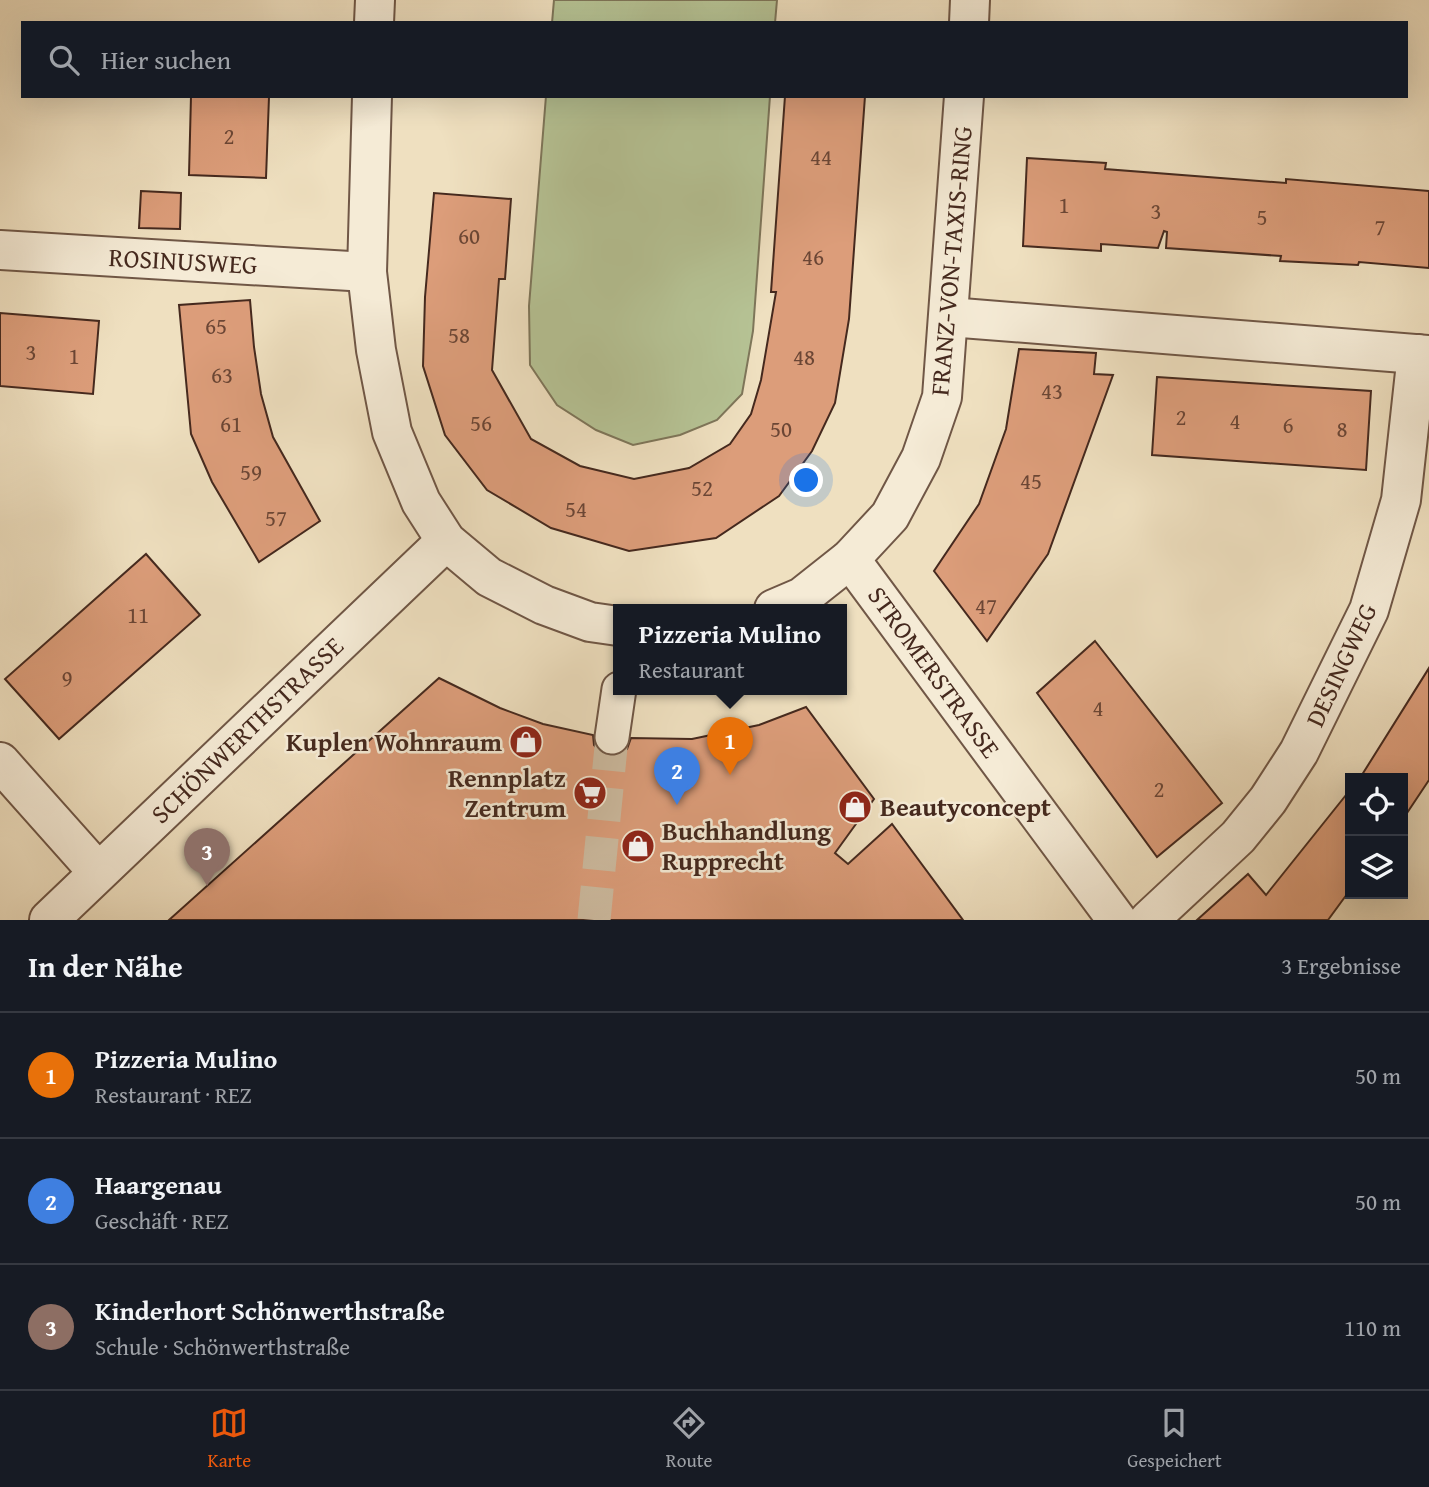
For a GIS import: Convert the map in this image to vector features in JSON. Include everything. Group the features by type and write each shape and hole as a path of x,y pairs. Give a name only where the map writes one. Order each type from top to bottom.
{"street":[{"path":"374,21 375,0"},
{"path":"968,21 970,0"},
{"path":"372,98 367,272 376,350 392,432 421,502 446,541 489,577 533,599 590,622 613,625"},
{"name":"FRANZ-VON-TAXIS-RING","path":"786,604 802,597 850,559 890,516 921,458 942,397 964,98"},
{"name":"ROSINUSWEG","path":"0,250 367,272"},
{"name":"DESINGWEG","path":"949,317 1423,354 1401,500 1369,610 1299,752 1268,800 1237,837 1149,920"},
{"name":"SCHÖNWERTHSTRASSE","path":"49,920 446,541"},
{"name":"STROMERSTRASSE","path":"850,559 1117,920"},
{"path":"612,737 618,695"},
{"path":"0,762 98,872"}],"green space":[{"path":"554,0 777,0 775,21 552,21"},
{"path":"546,98 770,98 753,331 742,394 717,420 680,435 633,445 596,430 557,405 530,365 529,306"}],"building":[{"path":"191,98 269,98 266,178 189,175"},
{"path":"785,98 865,98 849,319 835,403 812,451 779,496 716,538 629,551 551,528 487,490 445,435 423,366 425,297 434,193 511,199 505,279 499,279 492,370 531,439 580,466 634,479 689,468 730,444 751,414 761,380 776,292 771,292"},
{"path":"1027,158 1106,163 1105,169 1286,183 1286,179 1429,191 1429,268 1359,262 1358,265 1280,261 1281,256 1166,248 1167,232 1164,231 1158,248 1101,244 1101,251 1023,246"},
{"path":"141,191 181,193 180,229 139,228"},
{"path":"250,300 261,394 273,437 320,521 259,562 212,482 191,434 179,305"},
{"path":"0,313 99,321 93,394 0,386"},
{"path":"1019,349 1096,353 1094,374 1113,375 1048,554 987,641 934,571 979,504 1006,429"},
{"path":"1157,377 1371,391 1366,470 1152,455"},
{"path":"146,554 200,615 59,739 5,679"},
{"path":"1095,641 1222,803 1157,857 1037,693"},
{"path":"1429,668 1429,780 1408,812 1408,773 1363,773"},
{"name":"Rennplatz Zentrum","path":"439,678 500,708 543,724 593,735 594,745 600,752 610,756 618,755 627,749 631,738 692,739 759,725 806,707 874,799 835,853 848,864 892,824 963,920 169,920"},
{"path":"1345,796 1345,897 1328,920 1197,920 1248,874 1266,895"}],"tunnel":[{"path":"594,920 612,737"}],"place":[{"name":"Kuplen Wohnraum","path":"526,742"},
{"name":"Pizzeria Mulino","path":"730,775"},
{"name":"Rennplatz Zentrum","path":"590,793"},
{"name":"Haargenau","path":"677,805"},
{"name":"Beautyconcept","path":"855,807"},
{"name":"Buchhandlung Rupprecht","path":"638,846"},
{"name":"Kinderhort Schönwerthstraße","path":"207,886"}]}
